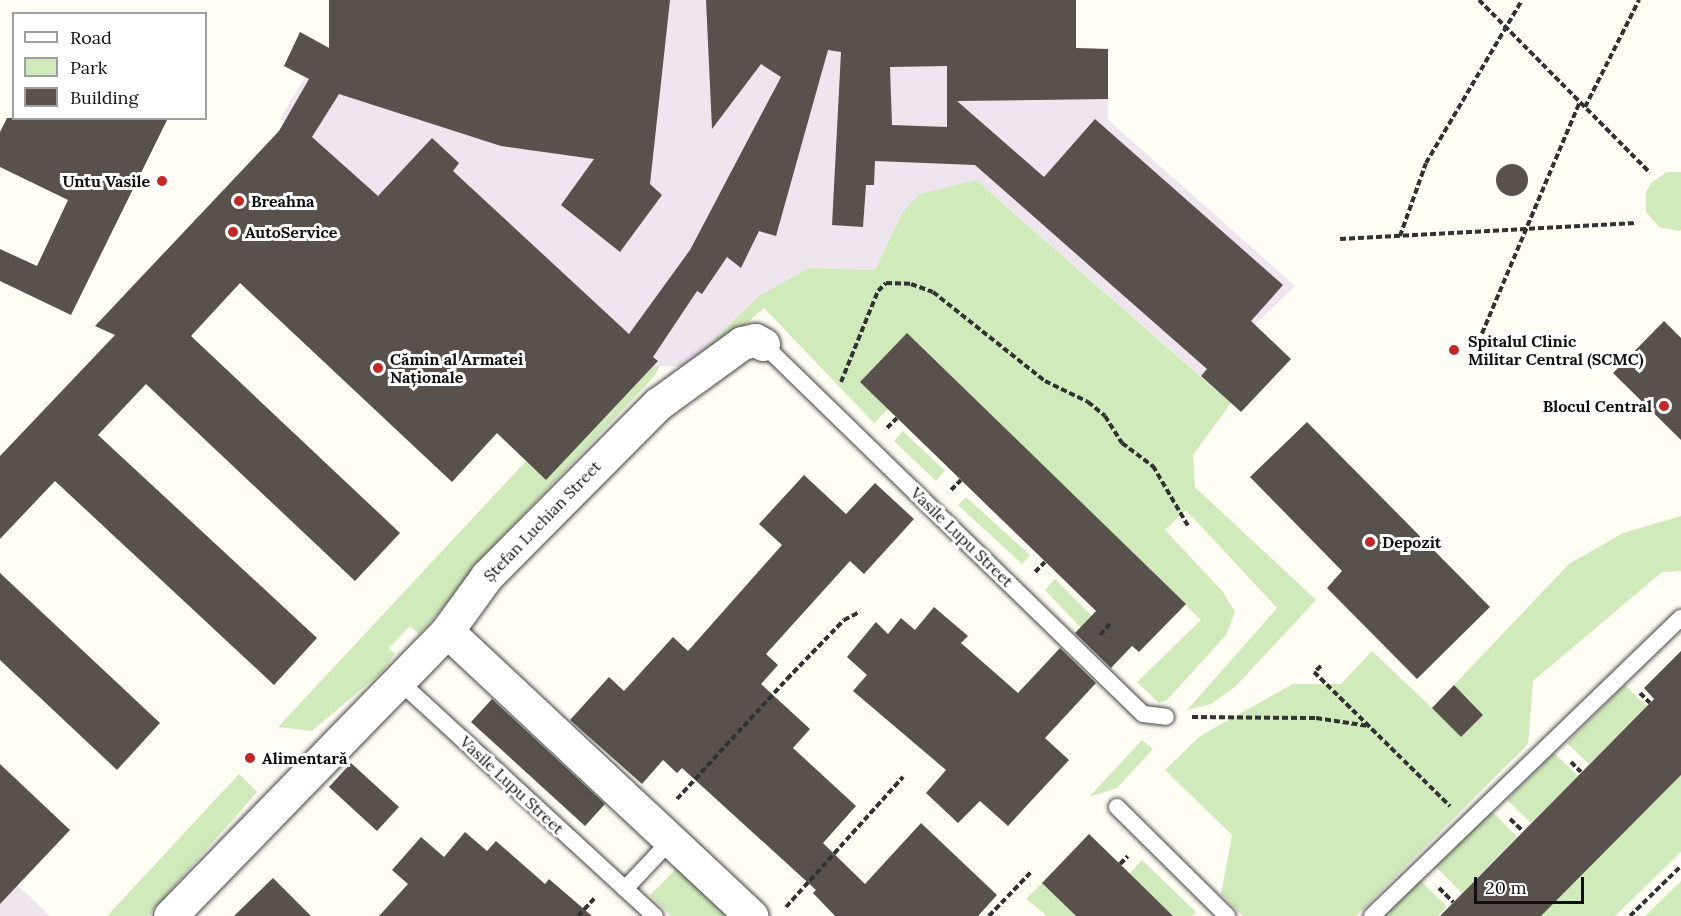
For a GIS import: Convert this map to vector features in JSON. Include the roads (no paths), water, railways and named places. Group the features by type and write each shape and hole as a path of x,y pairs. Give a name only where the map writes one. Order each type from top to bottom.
{"street":[{"name":"Ștefan Luchian Street","path":"170,916 447,631 487,576 658,404 742,343 755,340 763,344"},
{"path":"447,631 752,916"}],"lane":[{"name":"Vasile Lupu Street","path":"763,344 1143,714 1166,717"},
{"path":"1372,916 1681,618"},
{"name":"Vasile Lupu Street","path":"398,680 655,916"},
{"path":"1117,807 1227,916"},
{"path":"625,889 663,832"}],"place":[{"name":"Untu Vasile","path":"162,181"},
{"name":"Breahna","path":"239,201"},
{"name":"AutoService","path":"233,232"},
{"name":"Spitalul Clinic Militar Central (SCMC)","path":"1454,350"},
{"name":"Cămin al Armatei Naționale","path":"378,368"},
{"name":"Blocul Central","path":"1664,406"},
{"name":"Depozit","path":"1370,542"},
{"name":"Alimentară","path":"250,758"}]}
